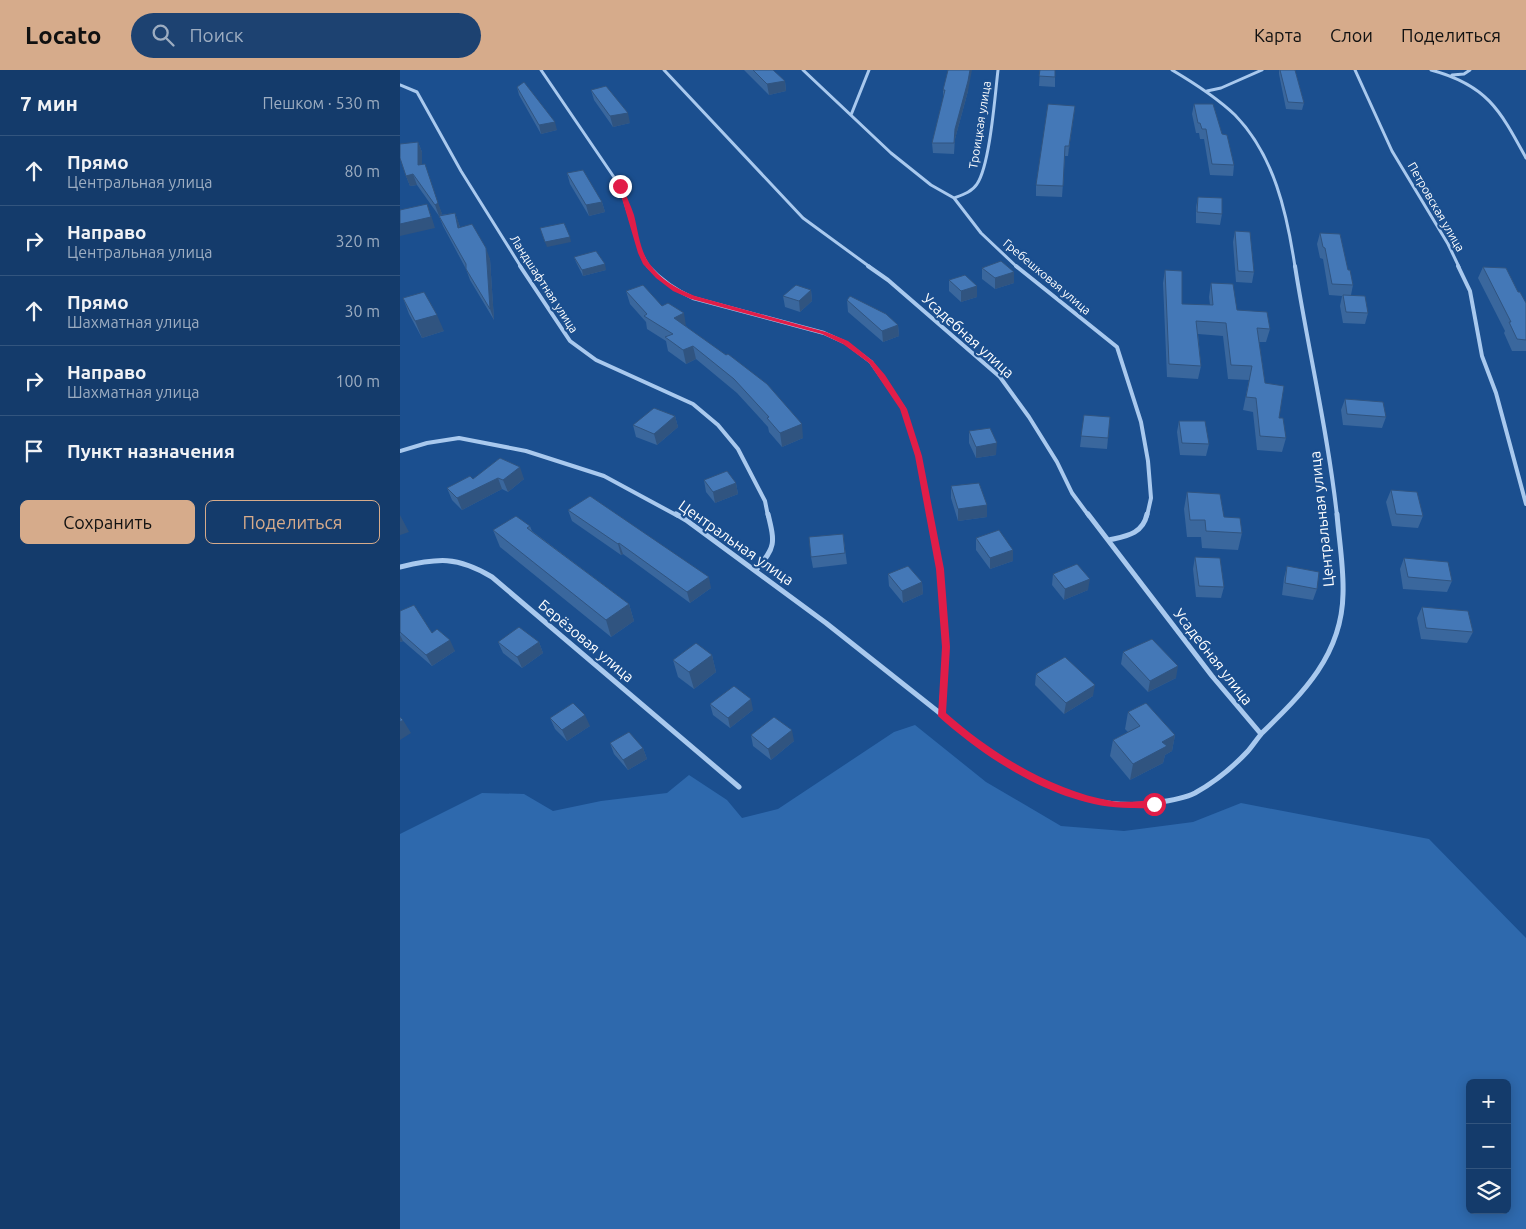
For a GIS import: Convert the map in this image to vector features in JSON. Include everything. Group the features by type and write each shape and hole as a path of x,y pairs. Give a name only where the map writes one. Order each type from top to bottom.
{"street":[{"path":"541,70 620,186 641,253 646,264 658,277 675,290 693,298 824,333 846,342 871,362 904,409 918,456 940,569 946,647 941,714"},
{"name":"Усадебная улица","path":"664,70 803,218 888,280 1000,377 1029,417 1072,493 1212,676 1261,734"},
{"name":"Гребешковая улица","path":"803,70 891,154 931,185 954,198 981,233 1016,266 1118,347 1141,422 1148,461 1151,498 1145,524 1133,534 1109,540"},
{"path":"851,115 869,70"},
{"name":"Троицкая улица","path":"954,198 979,184 988,146 998,70"},
{"name":"Центральная улица","path":"400,450 459,438 526,451 604,476 686,520 756,570 941,714 965,735 1007,763 1071,796 1114,805 1154,804 1192,794 1222,776 1261,734 1288,711 1314,679 1334,643 1343,601 1336,511 1320,403 1305,330 1296,265 1274,178 1261,151 1245,126 1231,110 1207,91 1172,70"},
{"path":"1207,91 1221,88 1262,70"},
{"name":"Петровская улица","path":"1355,70 1392,151 1448,244 1470,291 1482,356 1496,393 1526,504"},
{"path":"1431,70 1462,79 1482,91 1496,105 1526,158"},
{"path":"1451,75 1464,74 1470,70"},
{"name":"Ландшафтная улица","path":"400,85 417,92 461,171 511,252 570,341 596,360 693,404 718,425 738,449 765,501 774,541 768,556 756,570"},
{"name":"Берёзовая улица","path":"400,567 450,558 475,566 492,577 739,787"}],"shaded area":[{"path":"915,725 986,782 1061,826 1124,831 1193,822 1241,803 1429,839 1526,938 1526,1229 400,1229 400,834 482,793 524,794 553,811 601,801 667,793 689,775 727,800 742,818 778,809 894,732"}],"building":[{"path":"753,70 773,70 785,81 767,84"},
{"path":"948,70 970,70 955,129 954,143 932,143 945,90 943,90"},
{"path":"1040,70 1055,70 1055,77 1039,76"},
{"path":"1280,70 1295,70 1304,103 1288,102"},
{"path":"524,82 555,122 539,125 517,87"},
{"path":"606,86 628,113 610,116 591,90"},
{"path":"1048,104 1075,106 1069,146 1065,146 1063,186 1036,185"},
{"path":"1194,104 1213,104 1222,134 1227,135 1234,165 1212,164 1206,129 1202,129 1200,123 1198,123"},
{"path":"418,142 418,165 425,164 438,203 435,205 413,174 406,176 400,158 400,144"},
{"path":"583,170 602,202 586,205 567,173"},
{"path":"1198,197 1222,198 1222,214 1197,212"},
{"path":"427,204 431,217 400,224 400,210"},
{"path":"455,213 458,228 472,224 486,248 490,309 466,269 466,264 439,216"},
{"path":"564,223 570,237 545,242 540,228"},
{"path":"1235,231 1250,232 1254,272 1238,271"},
{"path":"1320,233 1340,234 1353,285 1332,284"},
{"path":"596,251 605,264 582,270 574,257"},
{"path":"1001,261 1014,272 995,278 982,268"},
{"path":"1483,267 1506,268 1526,303 1526,340 1517,339 1509,322 1511,322"},
{"path":"1165,270 1182,271 1182,304 1213,305 1211,283 1233,284 1237,310 1267,312 1270,329 1257,328 1265,383 1284,386 1279,418 1283,418 1286,438 1260,436 1256,398 1246,397 1252,366 1231,365 1226,323 1196,321 1201,366 1169,364"},
{"path":"965,275 977,286 961,291 949,280"},
{"path":"643,285 662,306 668,303 684,313 674,318 726,355 728,354 767,384 802,424 780,433 767,418 769,417 734,379 693,346 683,350 665,337 673,334 644,316 647,314 626,291"},
{"path":"796,285 811,290 799,301 783,296"},
{"path":"424,292 437,315 415,321 403,298"},
{"path":"1343,295 1365,296 1368,313 1346,312"},
{"path":"850,296 886,314 898,325 882,331 847,300"},
{"path":"1345,399 1383,402 1386,417 1347,414"},
{"path":"654,408 675,416 654,434 633,425"},
{"path":"1084,415 1110,417 1108,438 1081,436"},
{"path":"1179,421 1205,421 1209,444 1182,443"},
{"path":"990,428 997,443 976,447 969,431"},
{"path":"500,458 520,467 503,480 498,478 457,498 447,488 470,476 473,479"},
{"path":"727,471 736,483 713,492 704,480"},
{"path":"979,483 987,505 958,509 951,486"},
{"path":"1391,490 1417,492 1423,516 1396,514"},
{"path":"1187,492 1220,494 1224,517 1240,518 1242,533 1206,531 1205,520 1190,520"},
{"path":"590,496 709,577 687,592 619,543 568,510"},
{"path":"516,516 530,526 527,528 629,604 606,620 493,530"},
{"path":"999,530 1013,550 990,558 976,538"},
{"path":"843,534 845,553 811,557 809,537"},
{"path":"1195,557 1220,558 1224,587 1199,586"},
{"path":"1404,558 1448,562 1452,581 1408,577"},
{"path":"1077,564 1090,579 1065,589 1053,574"},
{"path":"908,566 922,582 902,591 888,574"},
{"path":"1287,566 1319,572 1317,589 1285,583"},
{"path":"414,605 432,633 437,629 450,640 426,655 400,632 400,611"},
{"path":"1422,607 1468,611 1473,632 1426,628"},
{"path":"519,627 539,642 517,657 498,642"},
{"path":"1152,639 1178,666 1150,681 1123,652"},
{"path":"696,643 712,655 689,672 673,660"},
{"path":"1065,657 1095,685 1066,703 1036,674"},
{"path":"734,686 751,699 728,718 710,704"},
{"path":"573,703 585,715 562,730 550,718"},
{"path":"1146,703 1175,735 1162,742 1167,746 1133,764 1113,740 1140,726 1128,712"},
{"path":"774,717 792,730 768,749 751,735"},
{"path":"629,732 643,748 623,760 610,743"}],"route":[{"path":"620,186 641,253 646,264 658,277 675,290 693,298 824,333 846,342 871,362 904,409 918,456 940,569 946,647 941,714 965,735 1007,763 1071,796 1114,805 1154,804"}]}
